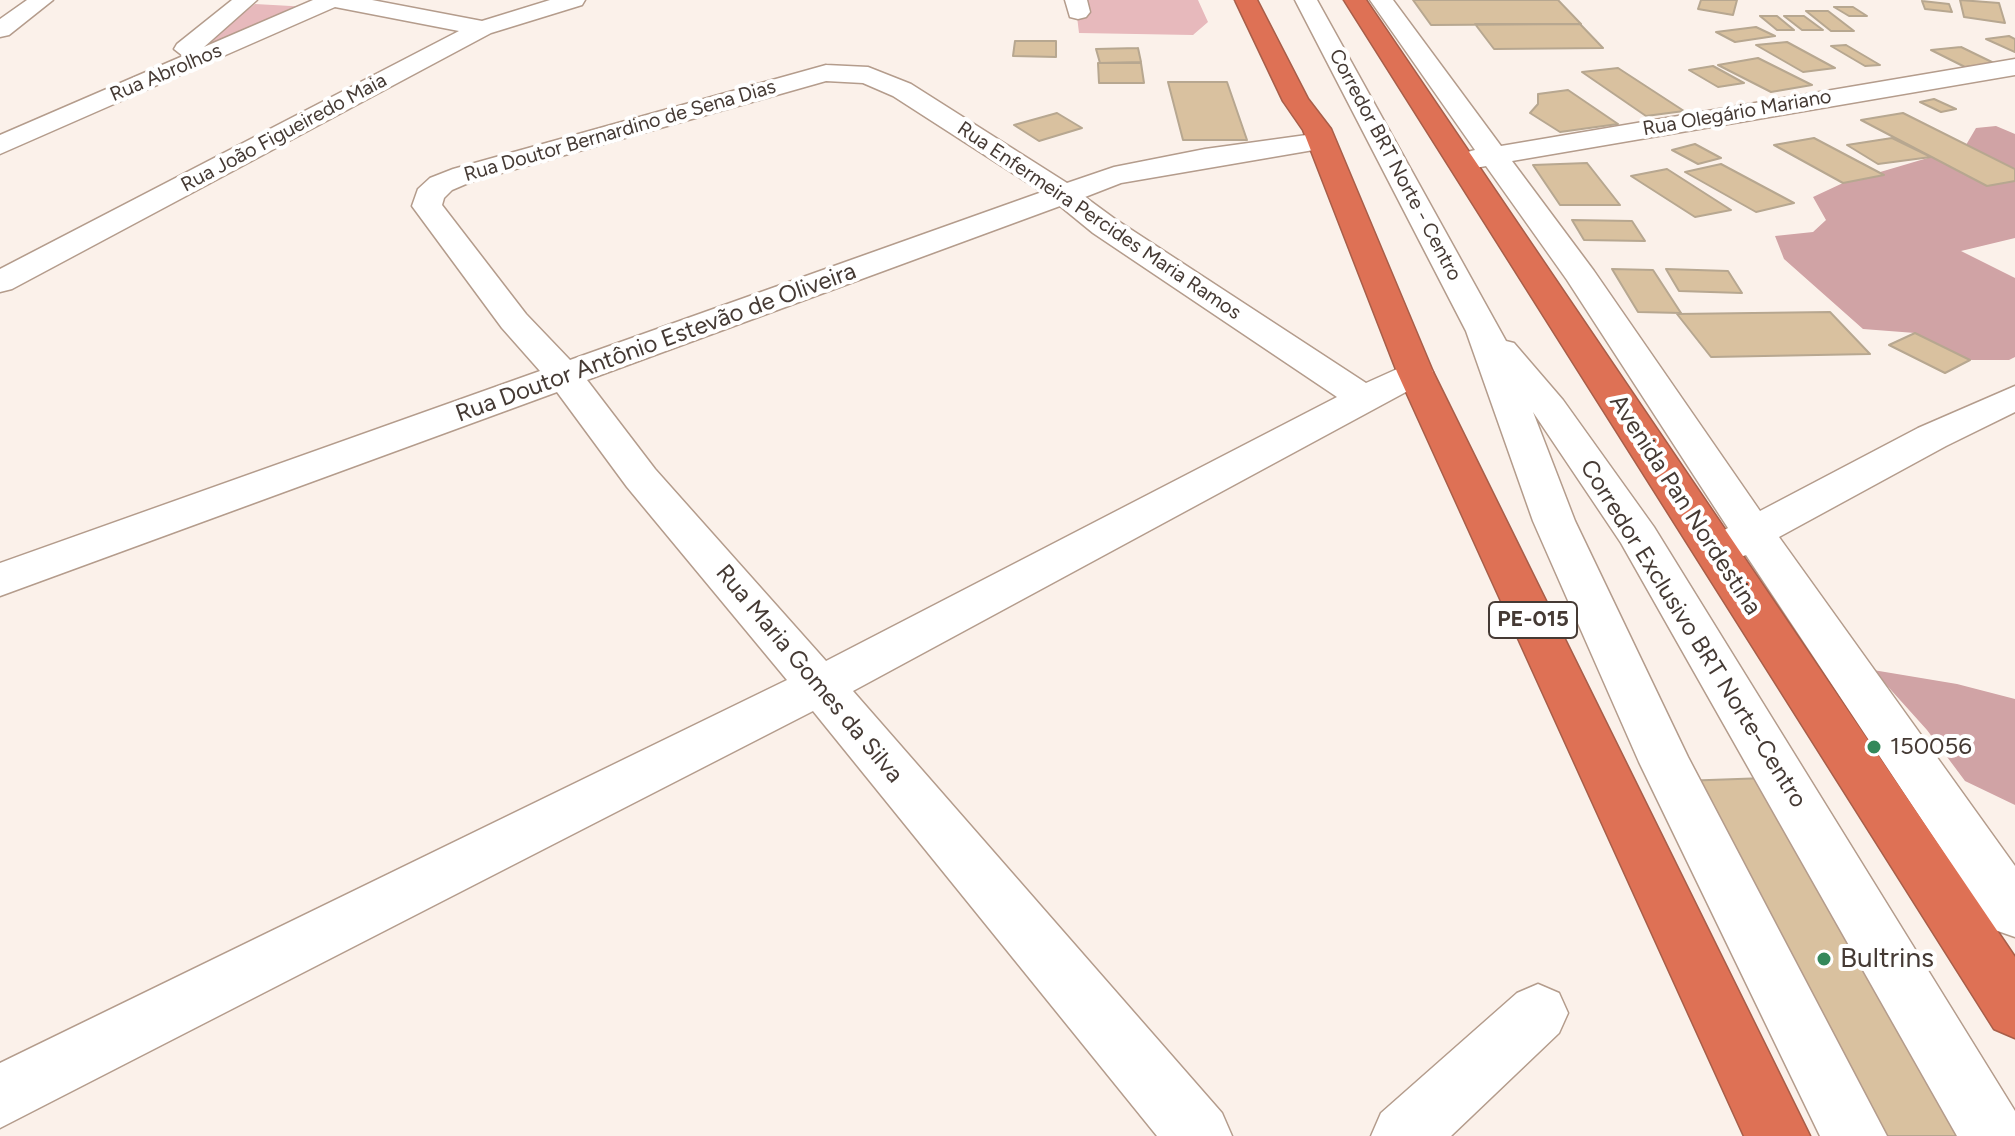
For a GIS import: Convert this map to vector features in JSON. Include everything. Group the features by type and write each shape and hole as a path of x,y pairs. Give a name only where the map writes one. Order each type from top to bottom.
{"highway":[{"name":"PE-015","path":"1246,0 1296,101 1319,135"},
{"name":"PE-015","path":"1272,0 1295,46 1309,84 1319,135 1415,372 1777,1136"},
{"name":"Avenida Pan Nordestina","path":"1355,0 1478,159 1734,543 2015,1009"}],"street":[{"path":"0,30 42,0"},
{"path":"147,81 246,0"},
{"path":"333,0 483,28"},
{"name":"Rua Abrolhos","path":"0,145 333,0"},
{"name":"Rua João Figueiredo Maia","path":"0,282 483,28 574,0"},
{"name":"Corredor BRT Norte - Centro","path":"1306,0 1484,331"},
{"path":"1381,0 1478,159"},
{"name":"Rua Olegário Mariano","path":"1478,159 2015,67"},
{"name":"Rua Enfermeira Percides Maria Ramos","path":"826,73 868,75 902,90 1045,180 1104,226 1362,397"},
{"name":"Rua Doutor Bernardino de Sena Dias","path":"427,206 434,189 463,175 826,73"},
{"name":"Rua Doutor Antônio Estevão de Oliveira","path":"0,580 1139,169 1319,135"},
{"name":"Rua Maria Gomes da Silva","path":"427,206 514,321 565,377 641,478 1199,1136"},
{"path":"1484,331 1560,536 1665,762 1854,1136"},
{"name":"Corredor Exclusivo BRT Norte-Centro","path":"1484,331 1550,408 1639,537 1993,1136"},
{"path":"0,1096 820,686 1362,397 1415,372"},
{"path":"2015,397 1734,543 2015,912"},
{"path":"1404,1136 1538,1013"}],"shaded area":[{"path":"1075,0 1198,0 1208,22 1193,35 1079,33"},
{"path":"255,4 309,7 167,71"},
{"path":"1996,126 2015,134 2015,169 1966,145 1976,128"},
{"path":"1931,157 1987,186 2015,181 2015,238 1961,251 2015,278 2015,357 2009,360 1970,360 1915,333 1863,329 1784,259 1775,236 1813,232 1826,220 1813,197 1843,183"},
{"path":"1873,670 1957,684 2015,699 2015,805 1965,781 1927,730"}],"building":[{"path":"1413,0 1558,0 1581,24 1431,25"},
{"path":"1701,0 1737,0 1733,15 1698,9"},
{"path":"1960,0 1999,3 2005,23 1964,17"},
{"path":"1922,1 1949,4 1952,12 1925,9"},
{"path":"1834,7 1853,7 1867,16 1849,16"},
{"path":"1806,11 1828,11 1854,31 1831,31"},
{"path":"1760,16 1777,16 1794,30 1777,30"},
{"path":"1784,16 1804,16 1823,30 1802,30"},
{"path":"1475,24 1580,24 1603,48 1494,49"},
{"path":"1756,27 1775,36 1735,42 1716,32"},
{"path":"2009,36 2015,39 2015,52 1986,39"},
{"path":"1015,41 1056,41 1056,57 1013,56"},
{"path":"1787,42 1835,68 1803,72 1756,45"},
{"path":"1846,45 1880,65 1865,66 1831,46"},
{"path":"1961,47 1996,64 1965,67 1931,50"},
{"path":"1138,48 1141,62 1100,63 1096,49"},
{"path":"1758,58 1812,85 1771,92 1718,65"},
{"path":"1098,63 1141,63 1144,83 1099,83"},
{"path":"1713,66 1744,83 1718,87 1689,70"},
{"path":"1618,68 1684,111 1646,116 1582,72"},
{"path":"1168,82 1227,82 1247,140 1183,140"},
{"path":"1568,90 1618,124 1560,132 1530,113 1538,104 1538,94"},
{"path":"1934,99 1956,109 1941,112 1920,102"},
{"path":"1057,113 1082,128 1039,141 1014,125"},
{"path":"1903,113 2015,169 2015,181 1987,186 1861,120"},
{"path":"1814,138 1884,175 1843,183 1774,145"},
{"path":"1892,138 1931,157 1878,164 1847,145"},
{"path":"1695,144 1721,158 1698,164 1672,150"},
{"path":"1587,163 1620,205 1560,205 1533,165"},
{"path":"1721,164 1794,203 1756,212 1685,172"},
{"path":"1667,169 1731,210 1695,217 1631,176"},
{"path":"1572,220 1632,221 1645,241 1584,240"},
{"path":"1612,269 1653,270 1681,313 1638,312"},
{"path":"1666,269 1728,271 1742,293 1679,291"},
{"path":"1830,312 1870,354 1711,357 1677,314"},
{"path":"1915,333 1970,360 1945,373 1889,345"},
{"name":"Bultrins","path":"1766,778 1978,1136 1870,1136 1681,781"}],"place":[{"name":"150056","path":"1874,747"},
{"name":"Bultrins","path":"1824,959"}]}
